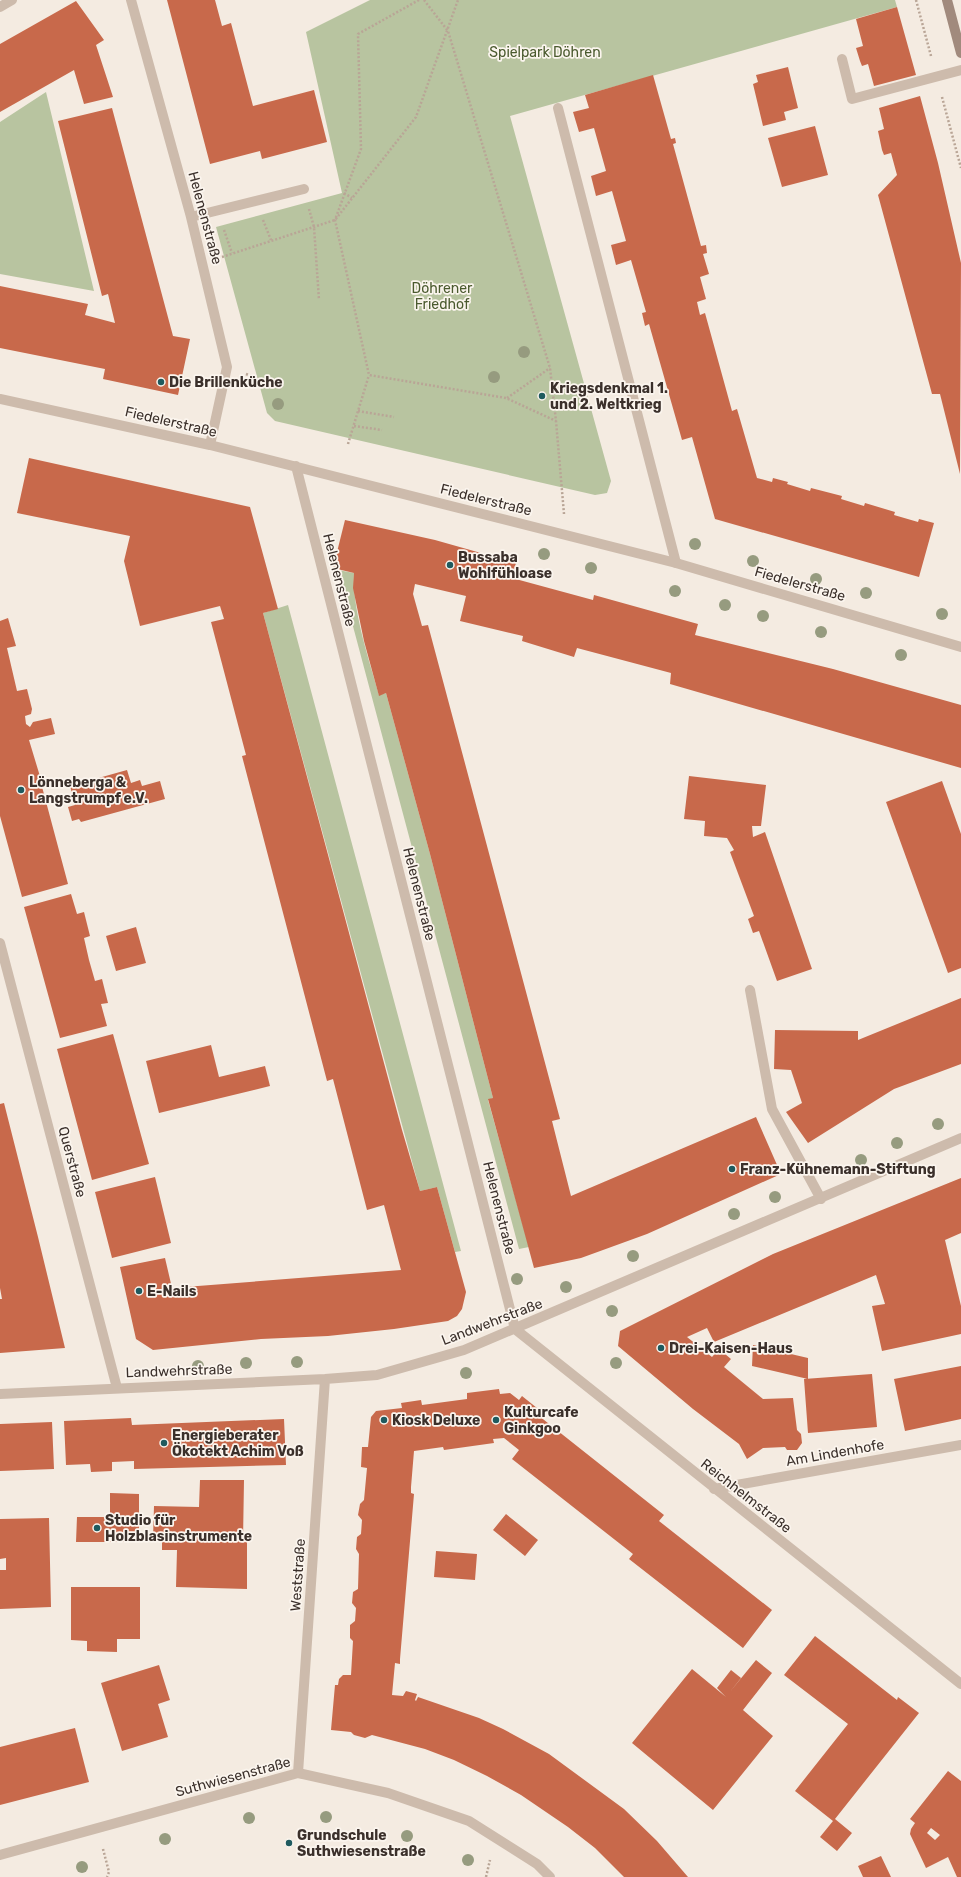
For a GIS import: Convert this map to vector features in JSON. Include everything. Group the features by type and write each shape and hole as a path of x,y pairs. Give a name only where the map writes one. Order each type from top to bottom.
{"street":[{"path":"0,7 12,0"},
{"name":"Helenenstraße","path":"131,0 191,218 227,367 210,445"},
{"path":"947,0 961,53"},
{"path":"842,59 852,99 961,70"},
{"path":"558,108 676,563"},
{"path":"191,218 304,189"},
{"name":"Fiedelerstraße","path":"0,399 210,445 565,534 676,563 961,646"},
{"name":"Helenenstraße","path":"296,466 515,1329"},
{"name":"Querstraße","path":"0,943 117,1388"},
{"path":"750,990 772,1109 821,1198"},
{"name":"Landwehrstraße","path":"0,1394 325,1379 377,1374 464,1350 961,1138"},
{"name":"Reichhelmstraße","path":"515,1329 714,1489 961,1684"},
{"name":"Weststraße","path":"298,1773 325,1379"},
{"name":"Am Lindenhofe","path":"714,1489 961,1444"},
{"name":"Suthwiesenstraße","path":"0,1855 298,1773 388,1794 469,1821 537,1864 550,1877"}],"path":[{"path":"348,444 369,375 335,220 361,148 358,34 419,0"},
{"path":"424,0 448,31 550,368 556,421 565,534"},
{"path":"203,264 335,220 416,117 458,0"},
{"path":"344,193 352,198"},
{"path":"314,227 319,300"},
{"path":"227,367 283,389"},
{"path":"506,398 550,368"},
{"path":"369,375 506,398 556,421"},
{"path":"358,411 394,418"},
{"path":"354,426 382,430"},
{"path":"97,1829 109,1872 107,1877"},
{"path":"486,1877 490,1860"}],"green space":[{"path":"370,0 895,0 897,7 510,116 611,481 607,493 595,495 275,421 267,413 216,227 342,193 306,32"},
{"path":"46,92 94,291 0,274 0,122"},
{"path":"338,570 354,573 356,603 362,634 379,695 386,693 430,854 493,1098 488,1100 529,1247 519,1249"},
{"path":"288,605 461,1251 455,1252 437,1187 420,1191 263,613"}],"building":[{"path":"167,0 215,0 222,26 231,23 253,106 314,90 327,142 262,159 260,151 210,164"},
{"path":"76,1 104,40 96,45 113,97 84,104 74,70 0,112 0,44"},
{"path":"897,7 916,75 874,86 868,64 862,66 856,48 863,46 856,19"},
{"path":"788,67 798,108 784,112 786,120 763,126 753,84 758,82 756,75"},
{"path":"653,75 671,139 675,138 676,143 673,144 701,246 706,245 707,253 703,254 709,274 700,277 706,299 697,302 700,315 705,313 732,411 737,409 757,478 772,482 773,478 810,491 811,488 842,496 841,499 864,506 865,503 895,512 894,515 918,522 919,519 934,523 919,577 715,519 692,437 682,440 649,324 645,326 642,313 646,312 631,260 616,265 611,245 626,241 612,191 596,196 591,176 606,171 594,128 579,132 573,112 589,108 585,95"},
{"path":"920,96 938,163 961,263 960,474 940,394 932,394 878,195 897,175 891,153 884,155 882,150 878,131 884,129 879,108"},
{"path":"112,108 173,336 190,339 178,395 103,379 105,369 0,348 0,286 88,304 85,315 115,323 108,294 102,296 58,121"},
{"path":"815,126 828,175 782,187 768,138"},
{"path":"29,458 250,507 278,609 263,613 402,1130 420,1191 437,1187 466,1292 462,1309 457,1316 448,1321 394,1329 328,1336 261,1339 153,1350 136,1339 120,1267 165,1258 172,1288 401,1270 384,1205 367,1210 333,1079 327,1081 242,756 246,755 211,622 224,619 220,606 140,626 124,561 130,536 17,513"},
{"path":"345,520 435,540 516,563 512,578 593,600 594,595 698,624 695,635 833,669 961,705 961,768 670,684 671,673 577,648 574,657 522,641 523,636 460,621 466,596 415,584 413,594 422,626 428,625 560,1119 552,1121 571,1196 756,1117 781,1174 647,1234 581,1258 534,1268 488,1099 493,1098 430,854 386,693 379,696 364,641 353,588 354,573 333,568"},
{"path":"8,618 16,646 7,648 17,691 27,689 32,709 31,714 25,716 26,724 30,727 33,722 51,718 55,734 29,740 42,783 68,884 22,897 0,816 0,621"},
{"path":"127,770 131,783 140,780 142,786 160,781 165,799 81,822 79,819 72,821 68,807 75,805 70,786"},
{"path":"689,776 766,785 761,826 752,826 753,837 765,832 812,969 777,981 759,931 753,933 748,919 754,916 730,852 734,850 727,838 704,836 705,821 684,819"},
{"path":"942,781 961,834 961,968 948,973 886,802"},
{"path":"71,894 77,914 84,912 90,936 84,938 89,960 95,981 102,979 108,1003 101,1004 107,1026 60,1038 24,907"},
{"path":"136,927 146,963 116,971 106,936"},
{"path":"961,998 961,1064 894,1089 808,1143 786,1112 802,1103 791,1070 774,1069 775,1030 858,1031 858,1040"},
{"path":"113,1034 149,1164 92,1180 57,1049"},
{"path":"211,1045 219,1077 265,1066 270,1086 159,1113 146,1061"},
{"path":"4,1103 65,1348 0,1353 0,1299 2,1299 0,1288 0,1104"},
{"path":"155,1177 171,1243 112,1258 95,1192"},
{"path":"961,1178 961,1233 945,1240 961,1306 961,1334 882,1351 872,1306 885,1304 876,1275 714,1342 707,1328 687,1337 712,1357 719,1349 731,1359 724,1367 763,1399 793,1398 797,1430 801,1434 802,1443 797,1450 787,1450 785,1447 763,1448 747,1459 739,1444 693,1409 618,1346 620,1331 773,1254"},
{"path":"753,1345 808,1358 808,1379 752,1366"},
{"path":"961,1366 961,1419 905,1431 894,1379"},
{"path":"872,1374 877,1427 808,1433 804,1379"},
{"path":"499,1389 500,1394 510,1393 519,1400 522,1396 537,1408 534,1412 664,1515 659,1521 772,1610 743,1648 629,1559 633,1554 512,1459 519,1450 504,1438 493,1439 494,1443 444,1450 443,1447 414,1451 411,1493 414,1494 400,1664 395,1663 392,1695 403,1696 406,1691 417,1694 416,1701 418,1697 479,1718 549,1754 624,1809 657,1841 688,1877 624,1877 595,1848 568,1827 521,1795 487,1776 454,1760 425,1749 372,1735 365,1738 354,1735 351,1732 331,1730 335,1685 338,1685 339,1679 343,1675 351,1675 353,1641 350,1638 350,1625 355,1621 356,1608 352,1603 353,1592 358,1589 359,1554 356,1549 357,1537 361,1534 362,1520 358,1515 360,1504 364,1500 367,1468 361,1467 362,1447 368,1447 371,1417 376,1411 402,1408 401,1403 421,1400 422,1405 467,1399 467,1393"},
{"path":"131,1418 132,1425 284,1419 286,1465 134,1469 134,1461 112,1462 112,1471 91,1472 90,1464 66,1465 64,1421"},
{"path":"52,1422 54,1469 0,1471 0,1424"},
{"path":"200,1480 244,1480 243,1541 247,1541 247,1589 176,1587 177,1550 162,1550 162,1539 153,1539 154,1506 199,1507"},
{"path":"110,1493 139,1494 139,1542 76,1542 77,1517 110,1517"},
{"path":"506,1514 538,1540 525,1556 493,1530"},
{"path":"49,1518 51,1607 0,1609 0,1570 6,1570 6,1558 0,1559 0,1519"},
{"path":"436,1551 477,1554 475,1580 434,1577"},
{"path":"71,1587 140,1587 140,1639 117,1639 117,1652 87,1651 87,1641 71,1640"},
{"path":"815,1636 897,1700 898,1697 919,1713 835,1819 852,1833 837,1851 820,1837 833,1821 795,1791 848,1724 784,1675"},
{"path":"756,1660 772,1673 743,1710 773,1736 713,1810 632,1743 692,1669 726,1697 717,1688 731,1670 741,1678 729,1693"},
{"path":"159,1665 170,1700 158,1704 168,1737 122,1751 101,1683"},
{"path":"75,1728 89,1782 0,1805 0,1747"},
{"path":"948,1771 961,1781 961,1877 957,1877 948,1857 926,1868 910,1834 915,1823 910,1819","holes":["931,1828 940,1835 935,1840 927,1833"]},
{"path":"881,1856 891,1877 863,1877 858,1866"}],"place":[{"name":"Die Brillenküche","path":"161,382"},
{"name":"Kriegsdenkmal 1. und 2. Weltkrieg","path":"542,396"},
{"name":"Bussaba Wohlfühloase","path":"450,565"},
{"name":"Lönneberga & Langstrumpf e.V.","path":"21,790"},
{"name":"Franz-Kühnemann-Stiftung","path":"732,1169"},
{"name":"E-Nails","path":"139,1291"},
{"name":"Drei-Kaisen-Haus","path":"661,1348"},
{"name":"Kiosk Deluxe","path":"384,1420"},
{"name":"Kulturcafe Ginkgoo","path":"496,1420"},
{"name":"Energieberater Ökotekt Achim Voß","path":"164,1443"},
{"name":"Studio für Holzblasinstrumente","path":"97,1528"},
{"name":"Grundschule Suthwiesenstraße","path":"289,1843"}],"park label":[{"name":"Spielpark Döhren","path":"545,52"},
{"name":"Döhrener Friedhof","path":"442,296"}]}
